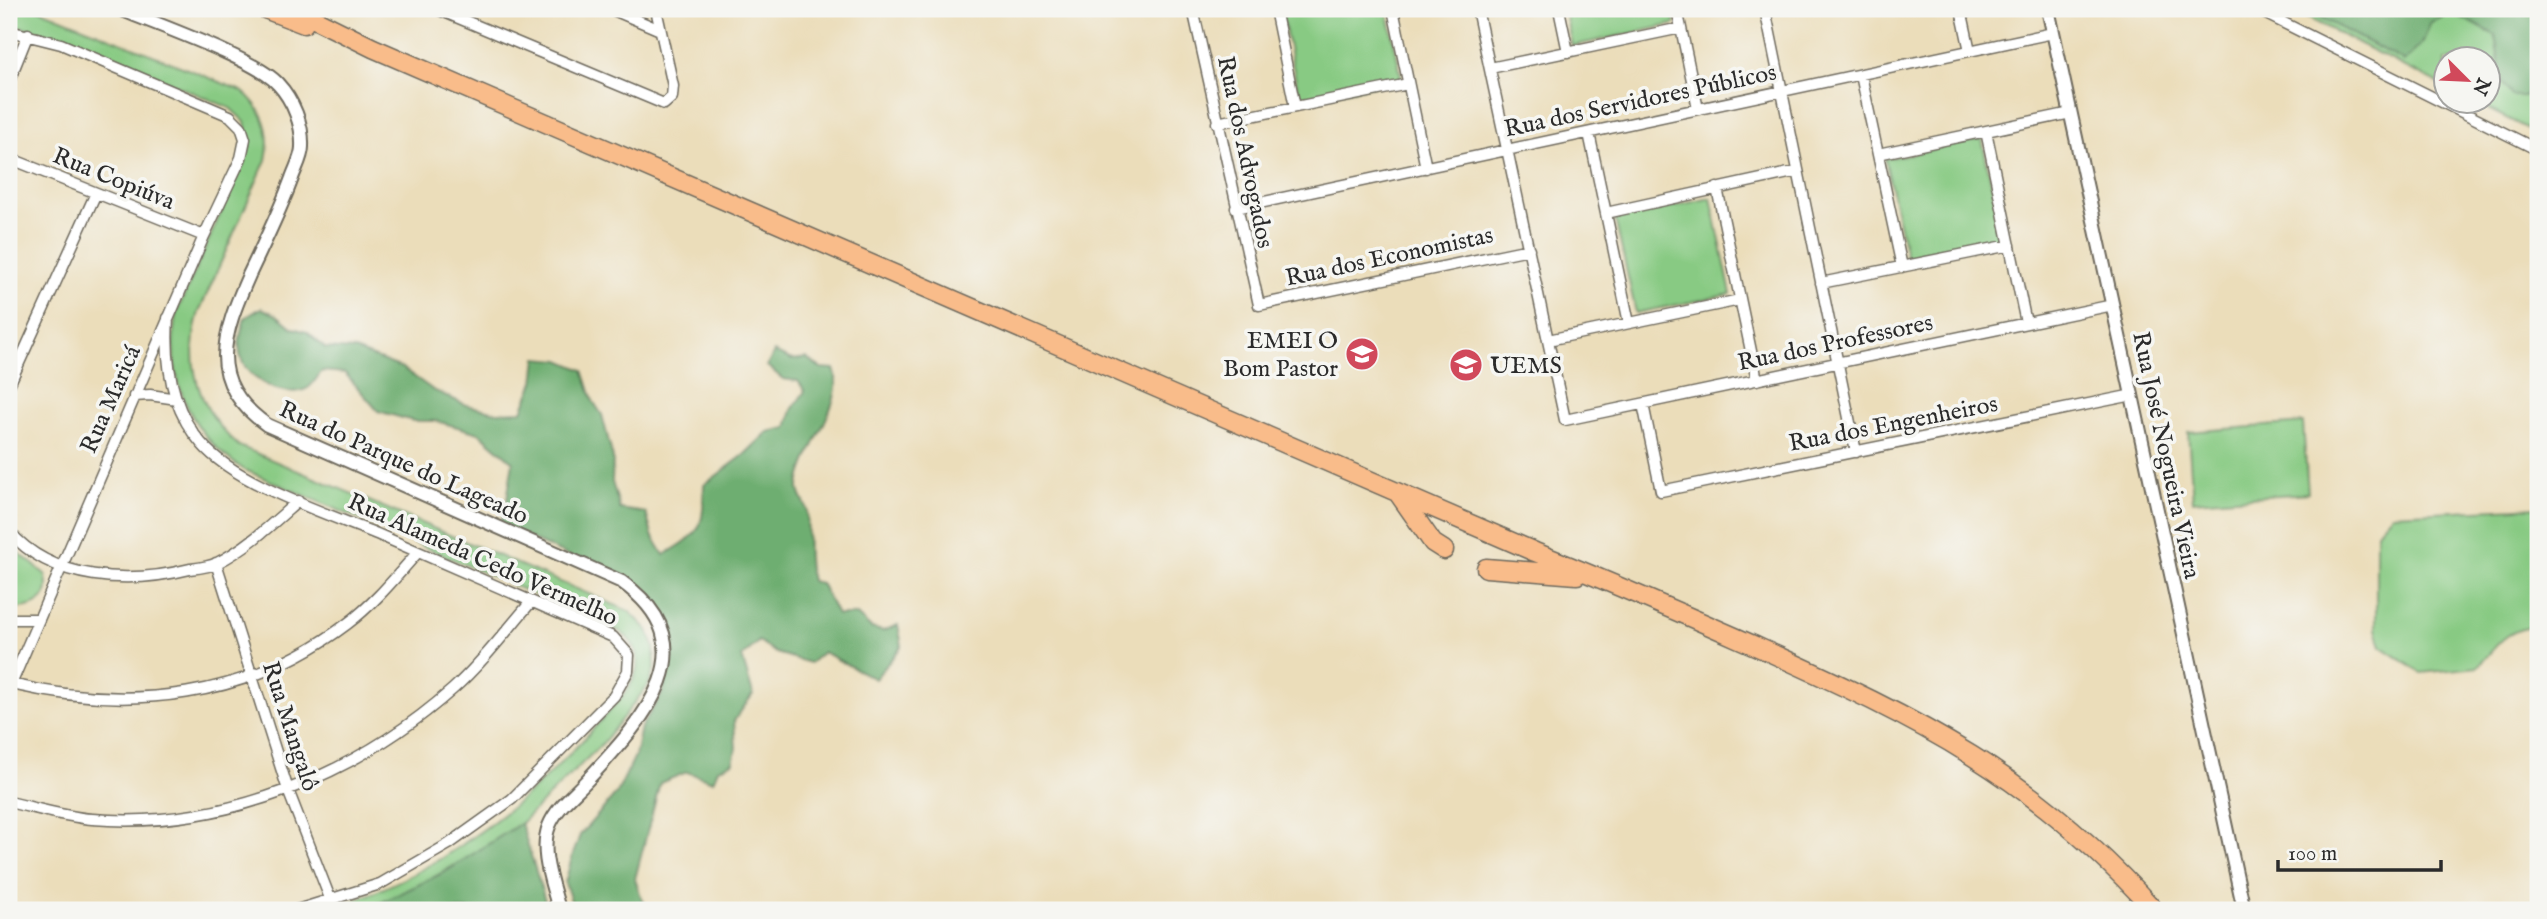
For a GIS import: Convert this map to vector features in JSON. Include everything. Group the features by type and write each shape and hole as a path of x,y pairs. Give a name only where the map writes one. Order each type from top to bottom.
{"highway":[{"path":"265,9 322,32 373,48"},
{"path":"294,9 373,48 1398,493 1614,583 1867,696 1972,753 2052,811 2123,876 2154,910"},
{"path":"1398,493 1433,542 1444,550"},
{"path":"1486,569 1499,572 1561,572 1614,583"}],"street":[{"name":"Rua do Parque do Lageado","path":"120,9 251,65 277,83 295,110 302,148 288,188 226,330 225,369 231,386 243,404 267,425 622,582 641,596 659,619 667,643 665,671 657,692 608,756 562,805 550,824 544,842 559,910"},
{"path":"438,9 664,104 672,97 673,86 656,9"},
{"path":"611,9 660,30"},
{"name":"Rua dos Advogados","path":"1193,9 1259,305"},
{"path":"1275,9 1296,107"},
{"path":"1393,9 1426,168"},
{"path":"1478,9 1548,340 1740,300"},
{"path":"1559,9 1568,52"},
{"path":"1677,9 1698,109"},
{"path":"1768,9 1782,92 1856,452"},
{"path":"1961,9 1970,51"},
{"name":"Rua José Nogueira Vieira","path":"2048,9 2244,910"},
{"path":"2256,9 2538,150"},
{"path":"1490,68 1681,28"},
{"path":"9,31 28,34 9,81"},
{"name":"Rua dos Servidores Públicos","path":"1236,208 2053,33"},
{"name":"Rua Maricá","path":"10,687 134,396 241,158 245,139 241,127 230,116 61,44 28,34"},
{"path":"1861,75 1902,267"},
{"path":"1217,122 1408,84"},
{"path":"1878,154 2071,113"},
{"path":"1986,131 2026,323"},
{"path":"1589,133 1629,323"},
{"name":"Rua Copiúva","path":"9,158 204,236"},
{"path":"1606,213 1798,171"},
{"path":"1717,188 1757,380"},
{"path":"9,385 96,193"},
{"path":"1821,282 2010,244"},
{"name":"Rua dos Economistas","path":"1259,305 1529,249"},
{"name":"Rua dos Professores","path":"1548,340 1565,420 2113,304"},
{"name":"Rua Alameda Cedo Vermelho","path":"169,318 166,347 171,382 177,399 199,442 220,462 298,501 622,644 629,654 628,671 614,696 564,750 501,807 449,844 380,884 297,910"},
{"path":"134,396 150,394 177,399"},
{"name":"Rua dos Engenheiros","path":"1643,404 1661,491 2133,395"},
{"path":"9,531 18,543 61,565 99,576 139,579 216,563 263,532 298,501"},
{"path":"10,687 89,698 151,699 200,691 253,675 346,625 378,596 418,552"},
{"name":"Rua Mangalô","path":"216,563 288,790 331,901"},
{"path":"9,802 91,819 151,820 227,808 288,790 363,755 406,726 454,688 531,602"},
{"path":"9,619 39,619"}],"green space":[{"path":"9,9 39,9 242,91 261,113 268,140 266,160 199,312 193,350 194,368 204,402 213,417 239,446 629,611 648,630 654,647 655,666 649,684 603,743 521,823 417,887 366,910 328,910 385,888 440,859 484,829 526,795 584,739 626,691 634,679 637,666 635,648 619,631 243,469 208,439 185,402 178,382 174,360 176,314 250,147 245,122 230,108 66,39 9,24"},
{"path":"1281,9 1387,9 1402,80 1300,100"},
{"path":"1564,9 1672,9 1675,24 1572,46"},
{"path":"2290,9 2538,9 2536,133 2502,116 2502,46 2432,46 2432,80"},
{"path":"2304,9 2538,9 2538,60 2525,96 2512,96 2502,83 2502,46 2497,46 2495,35 2453,13 2431,22 2422,44 2404,61"},
{"path":"1982,139 2003,240 1907,260 1885,159"},
{"path":"1711,198 1731,294 1636,313 1615,219"},
{"path":"261,308 277,315 293,328 307,332 325,348 355,350 402,368 433,390 466,405 497,412 522,411 534,382 537,358 560,360 583,370 593,401 602,415 613,458 612,482 620,509 646,513 652,535 664,555 687,541 698,528 703,511 704,485 744,455 768,432 787,428 792,410 805,391 798,381 783,379 767,366 774,352 792,360 806,358 821,368 834,369 835,396 802,472 799,486 807,511 811,581 821,583 837,615 857,615 871,628 883,631 898,625 902,646 875,679 823,652 810,663 776,653 759,641 742,657 753,694 734,721 736,748 733,762 718,769 713,781 687,772 660,783 635,879 644,905 649,910 574,910 565,883 580,835 617,793 635,756 641,727 661,696 670,666 668,636 657,609 636,586 499,525 505,512 513,462 479,433 436,421 413,421 378,411 345,373 322,371 308,388 290,392 270,387 253,376 242,361 240,339 245,318"},
{"path":"2303,423 2308,493 2193,501 2188,432"},
{"path":"2538,507 2538,626 2510,634 2478,667 2421,673 2381,646 2376,629 2376,532 2392,514"},
{"path":"9,545 45,574 46,591 39,602 9,609"},
{"path":"521,823 548,910 366,910 445,872"}],"place":[{"name":"EMEI O Bom Pastor","path":"1362,354"},
{"name":"UEMS","path":"1466,365"}]}
